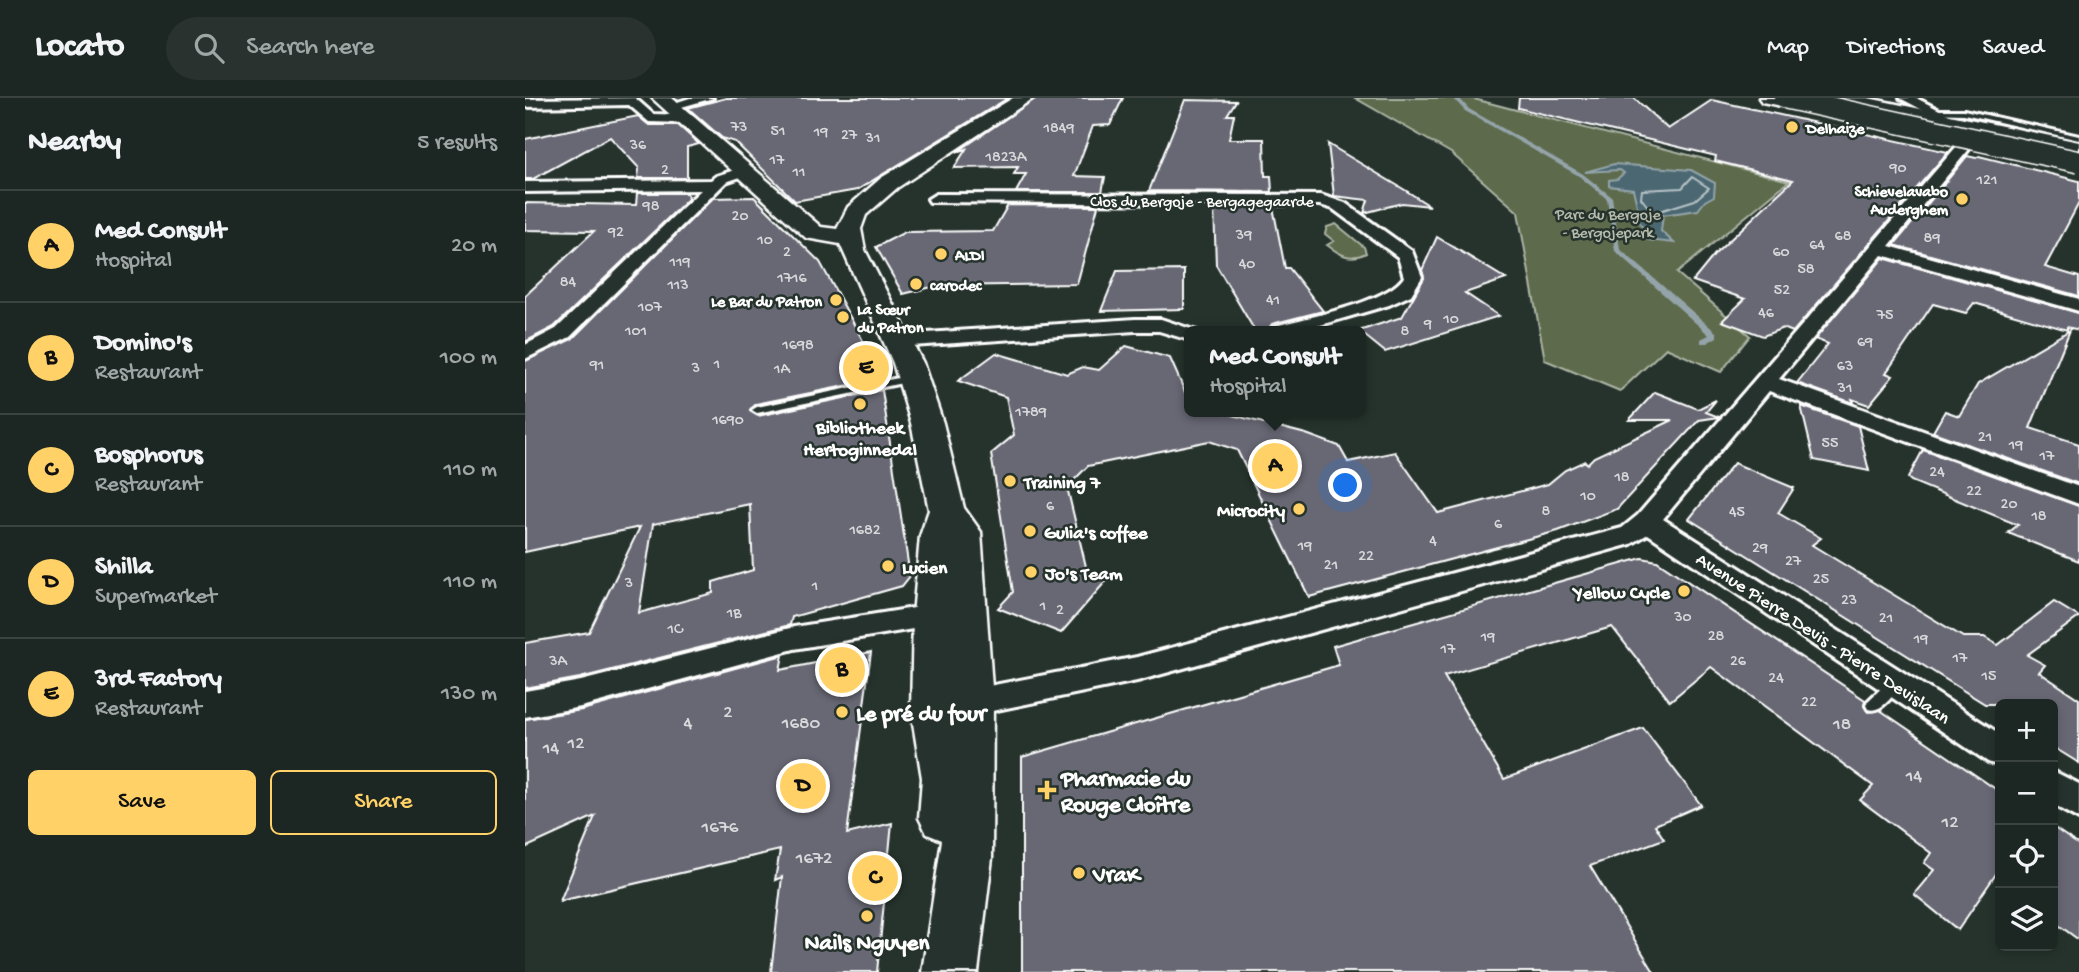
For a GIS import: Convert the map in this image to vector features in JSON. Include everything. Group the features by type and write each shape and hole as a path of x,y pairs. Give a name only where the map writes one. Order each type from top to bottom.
{"highway":[{"path":"1786,98 2079,165"},
{"path":"1819,98 2079,154"}],"main road":[{"path":"950,967 943,864 946,778 963,532 947,510 927,423 913,378 851,229 856,212 889,183 1025,98"},
{"path":"1768,98 1916,113 1968,142 2079,165"},
{"path":"1843,98 1886,103 1916,113 2079,148"},
{"path":"673,108 747,170 814,233 851,229"},
{"path":"947,510 938,536 933,616 952,706"}],"street":[{"path":"525,103 550,100 632,101 647,98"},
{"path":"632,101 649,118 707,98"},
{"path":"952,706 1161,662 1631,534 1647,522 1968,142"},
{"path":"525,353 563,333 726,176 747,170"},
{"path":"525,187 718,185"},
{"name":"Clos du Bergoje - Bergagegaarde","path":"936,199 1321,201 1339,206 1406,255 1413,277 1404,291 1382,301 1297,326"},
{"path":"1879,249 2079,305"},
{"path":"897,341 1135,325 1161,325 1184,332"},
{"path":"1766,382 2079,496"},
{"name":"Avenue Pierre Devis - Pierre Devislaan","path":"1647,522 1995,749"},
{"path":"525,704 581,694 794,638 933,616"},
{"path":"2058,789 2079,803"}],"lane":[{"path":"1916,113 1964,112 2079,138"},
{"path":"757,410 913,378"},
{"path":"1873,705 1895,684"}],"green space":[{"name":"Parc du Bergoje - Bergojepark","path":"1355,98 1470,98 1789,181 1677,273 1750,336 1721,372 1666,348 1620,391 1545,360 1518,212 1451,153"},
{"path":"1336,224 1364,247 1366,253 1355,257 1345,256 1327,245 1334,241 1325,234 1327,227"}],"water":[{"path":"1614,164 1691,170 1715,183 1714,196 1705,201 1698,210 1663,215 1661,231 1674,243 1648,240 1642,235 1644,230 1638,220 1644,213 1637,206 1633,189 1609,186 1609,180 1617,179 1624,173 1620,170 1585,172"}],"building":[{"path":"726,98 1008,98 857,190 795,201 735,142 722,138 688,108"},
{"path":"1036,98 1123,98 1110,125 1093,126 1074,176 1105,177 1102,192 1016,192 1026,174 1014,174 1018,167 954,168 966,149 957,152"},
{"path":"1519,98 1634,98 1668,129 1712,100 1948,152 1793,332 1783,328 1763,336 1722,321 1745,299 1693,281 1715,254 1793,180 1715,161 1716,156 1518,108"},
{"path":"1185,100 1236,101 1227,115 1234,115 1229,139 1264,139 1265,176 1271,176 1272,192 1149,191"},
{"path":"638,116 649,125 678,125 699,144 687,147 687,178 638,178 639,168 610,137 533,179 525,179 525,139"},
{"path":"1328,144 1430,206 1402,203 1364,213 1368,200 1334,196"},
{"path":"1967,156 1979,156 2079,181 2079,203 2045,267 2079,277 2079,296 1894,245"},
{"path":"637,193 687,193 688,199 554,327 525,342 525,296 594,231 525,230 525,203 636,205"},
{"path":"754,197 820,262 879,370 880,379 756,404 750,411 758,416 882,390 910,576 902,586 792,617 790,625 580,678 525,688 525,643 589,632 640,527 525,552 525,361 572,339 713,198","holes":["750,504 753,570 713,582 713,593 639,613 653,524"]},
{"path":"1008,205 1098,206 1077,284 936,286 903,294 876,247 905,232 993,231"},
{"path":"1214,207 1273,207 1285,268 1289,268 1323,311 1271,326 1252,326 1216,265"},
{"path":"1437,237 1506,279 1465,293 1499,316 1385,352 1366,337 1366,329 1402,317 1424,278 1422,270"},
{"path":"1883,258 2079,313 2079,330 2067,327 2067,330 1974,303 1966,313 1933,304 1886,373 1893,376 1869,405 1852,399 1853,403 1797,383 1828,344 1815,339"},
{"path":"1184,270 1184,309 1101,311 1117,271"},
{"path":"2070,330 2030,428 2079,444 2079,484 1933,432 1945,411 1959,416 1978,384"},
{"path":"1126,346 1170,358 1184,390 1184,417 1240,417 1306,434 1339,446 1348,462 1395,452 1438,513 1548,484 1565,470 1585,461 1587,464 1594,457 1673,420 1629,420 1655,392 1698,409 1716,400 1706,412 1719,417 1699,420 1617,509 1558,531 1309,597 1237,450 1209,441 1088,466 1067,487 1088,575 1106,581 1061,633 998,608 1013,592 991,454 1014,435 1006,397 958,381 996,353 1067,374 1083,367 1099,370"},
{"path":"1801,406 1858,426 1869,471 1814,460"},
{"path":"1923,450 2079,506 2079,561 2008,533 2018,525 1911,481 1908,478"},
{"path":"1734,463 1794,488 1778,513 1821,538 1812,545 1963,637 1984,637 1998,645 2054,602 2079,617 2027,655 2045,665 2039,672 2079,699 2079,763 2058,750 2058,699 1995,699 1995,704 1985,704 1689,519"},
{"path":"1642,558 1657,561 1865,700 1864,706 1868,712 1880,710 1995,789 1995,875 1958,930 1914,894 1934,870 1924,863 1931,853 1860,800 1873,786 1711,667 1670,701 1612,627 1444,676 1504,779 1643,728 1701,805 1655,825 1664,839 1590,866 1654,972 1022,972 1022,757 1339,665 1333,646"},
{"path":"871,652 847,834 892,823 877,972 771,972 782,877 775,880 780,850 560,901 595,816 525,848 525,719 582,710 783,655 780,670"},
{"path":"2058,830 2079,845 2079,940 2058,925"}],"waterway":[{"path":"1456,98 1467,110 1581,175 1610,198 1617,250 1714,335 1704,341"}],"place":[{"name":"Delhaize","path":"1792,127"},
{"name":"Schievelavabo Auderghem","path":"1962,199"},
{"name":"ALDI","path":"941,254"},
{"name":"carodec","path":"916,284"},
{"name":"Le Bar du Patron","path":"836,300"},
{"name":"La Sœur du Patron","path":"843,317"},
{"name":"3rd Factory","path":"866,368"},
{"name":"Bibliotheek Hertoginnedal","path":"860,404"},
{"name":"Med Consult","path":"1275,466"},
{"name":"Training 7","path":"1010,481"},
{"name":"Microcity","path":"1299,509"},
{"name":"Gulia's coffee","path":"1030,531"},
{"name":"Lucien","path":"888,566"},
{"name":"Jo's Team","path":"1031,572"},
{"name":"Yellow Cycle","path":"1684,591"},
{"name":"Domino's","path":"842,670"},
{"name":"Le pré du four","path":"842,712"},
{"name":"Shilla","path":"803,786"},
{"name":"Pharmacie du Rouge Cloître","path":"1047,790"},
{"name":"VraK","path":"1079,873"},
{"name":"Bosphorus","path":"875,878"},
{"name":"Nails Nguyen","path":"867,916"}]}
